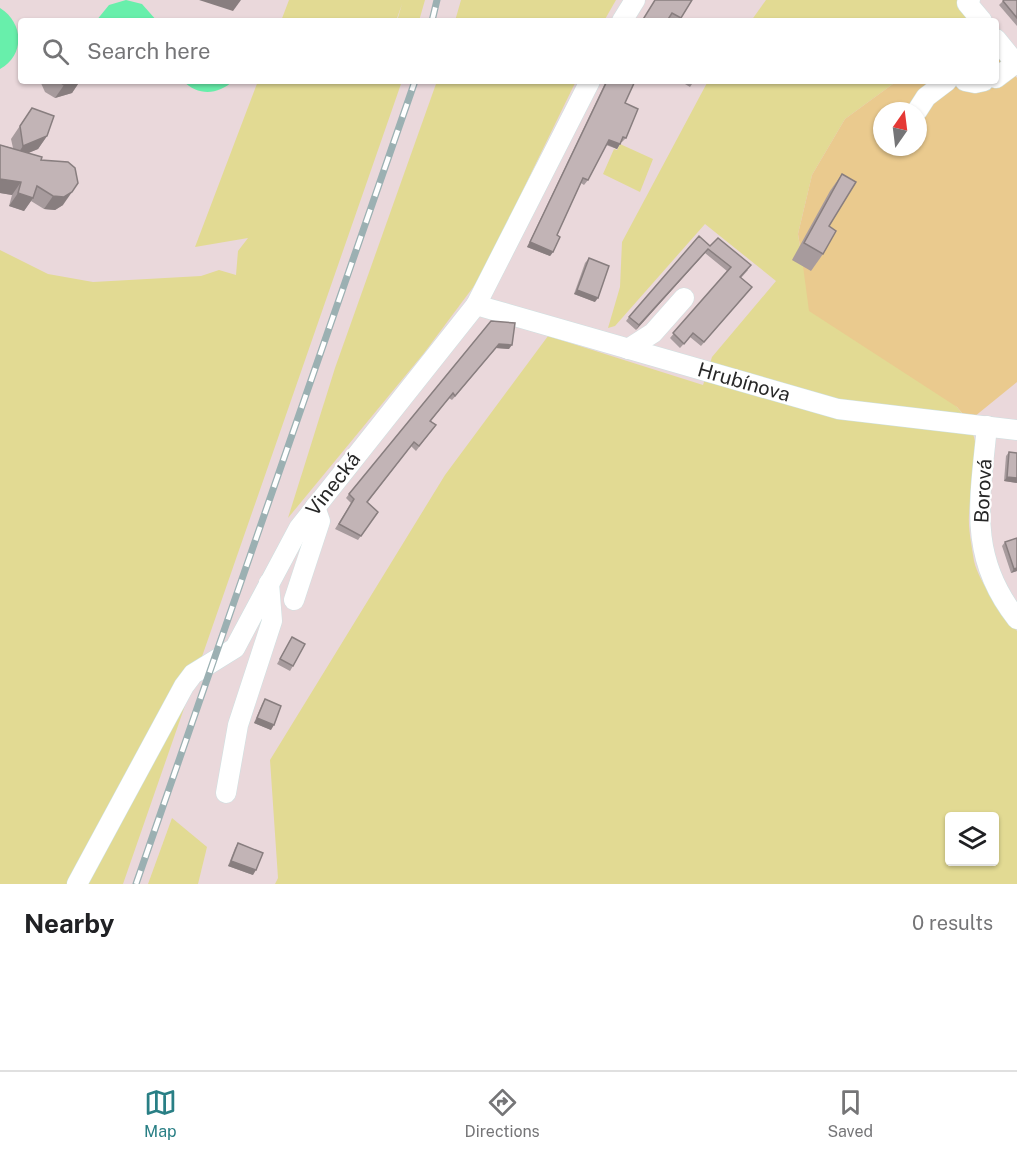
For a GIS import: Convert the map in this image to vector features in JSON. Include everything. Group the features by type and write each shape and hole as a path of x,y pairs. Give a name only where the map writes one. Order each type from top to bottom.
{"street":[{"path":"624,18 635,0"},
{"path":"969,1 980,18"},
{"path":"999,43 1016,64 999,76"},
{"name":"Vinecká","path":"77,884 172,703 193,674 235,648 294,537 315,507 476,305 588,84"},
{"path":"923,102 943,84"},
{"path":"628,349 653,333 684,298"},
{"name":"Hrubínova","path":"476,305 838,409 1017,430"},
{"name":"Borová","path":"987,426 978,516 984,560 1003,602 1017,619"},
{"path":"294,600 320,521 315,507"},
{"path":"226,793 238,725 272,621 269,583"}],"shaded area":[{"path":"126,0 142,4 154,18 98,18 109,5"},
{"path":"289,0 425,0 420,18 398,18 402,4 397,18 282,18"},
{"path":"461,0 616,0 606,18 456,18"},
{"path":"766,0 968,0 971,18 753,18"},
{"path":"0,8 14,22 18,39 14,56 0,69"},
{"path":"999,56 1017,78 1017,382 969,421 957,407 809,311 803,266 792,260 800,246 798,234 812,175 845,119 893,84 999,84"},
{"path":"187,84 229,84 208,92"},
{"path":"257,84 401,84 123,884 0,884 0,250 48,274 93,282 201,276 219,270 236,275 238,251 248,238 195,247"},
{"path":"436,84 575,84 480,278 424,353 288,518 335,368"},
{"path":"706,84 893,84 845,119 812,175 798,234 803,266 957,407 973,434 976,459 969,520 974,561 986,588 1017,631 1017,884 275,884 278,878 270,760 445,475 548,336 703,385 712,357 776,281 705,224 615,326 608,328 620,287 622,242"},
{"path":"620,144 653,159 640,192 603,174 614,149 617,150"},
{"path":"172,818 207,847 198,884 148,884"}],"building":[{"path":"655,0 692,0 681,18 672,13 669,18 644,18"},
{"path":"1017,0 1017,18 1003,1"},
{"path":"606,84 634,84 625,103 638,109 626,138 623,137 620,144 609,140 588,180 583,178 557,235 560,237 553,252 530,242"},
{"path":"32,108 54,116 47,136 23,146 20,126"},
{"path":"0,145 42,157 41,160 68,162 75,168 78,183 72,192 64,197 53,196 37,186 33,198 18,193 21,182 0,179"},
{"path":"842,174 856,182 829,226 836,231 823,254 804,243"},
{"path":"699,236 710,246 718,238 751,265 740,277 752,287 704,342 693,333 684,344 673,333 731,267 708,249 639,325 629,317"},
{"path":"589,258 609,266 598,298 577,290"},
{"path":"491,321 515,323 512,345 499,344 455,396 453,393 430,421 436,425 419,446 414,442 367,502 378,512 361,536 339,524 354,499 349,494"},
{"path":"1009,452 1017,453 1017,478 1007,477"},
{"path":"1017,538 1017,568 1014,569 1005,542"},
{"path":"292,637 305,644 293,666 280,659"},
{"path":"265,699 281,706 274,725 257,718"},
{"path":"238,843 263,853 256,870 231,861"}],"railway":[{"path":"433,18 437,0"},
{"path":"136,884 414,84"}]}
